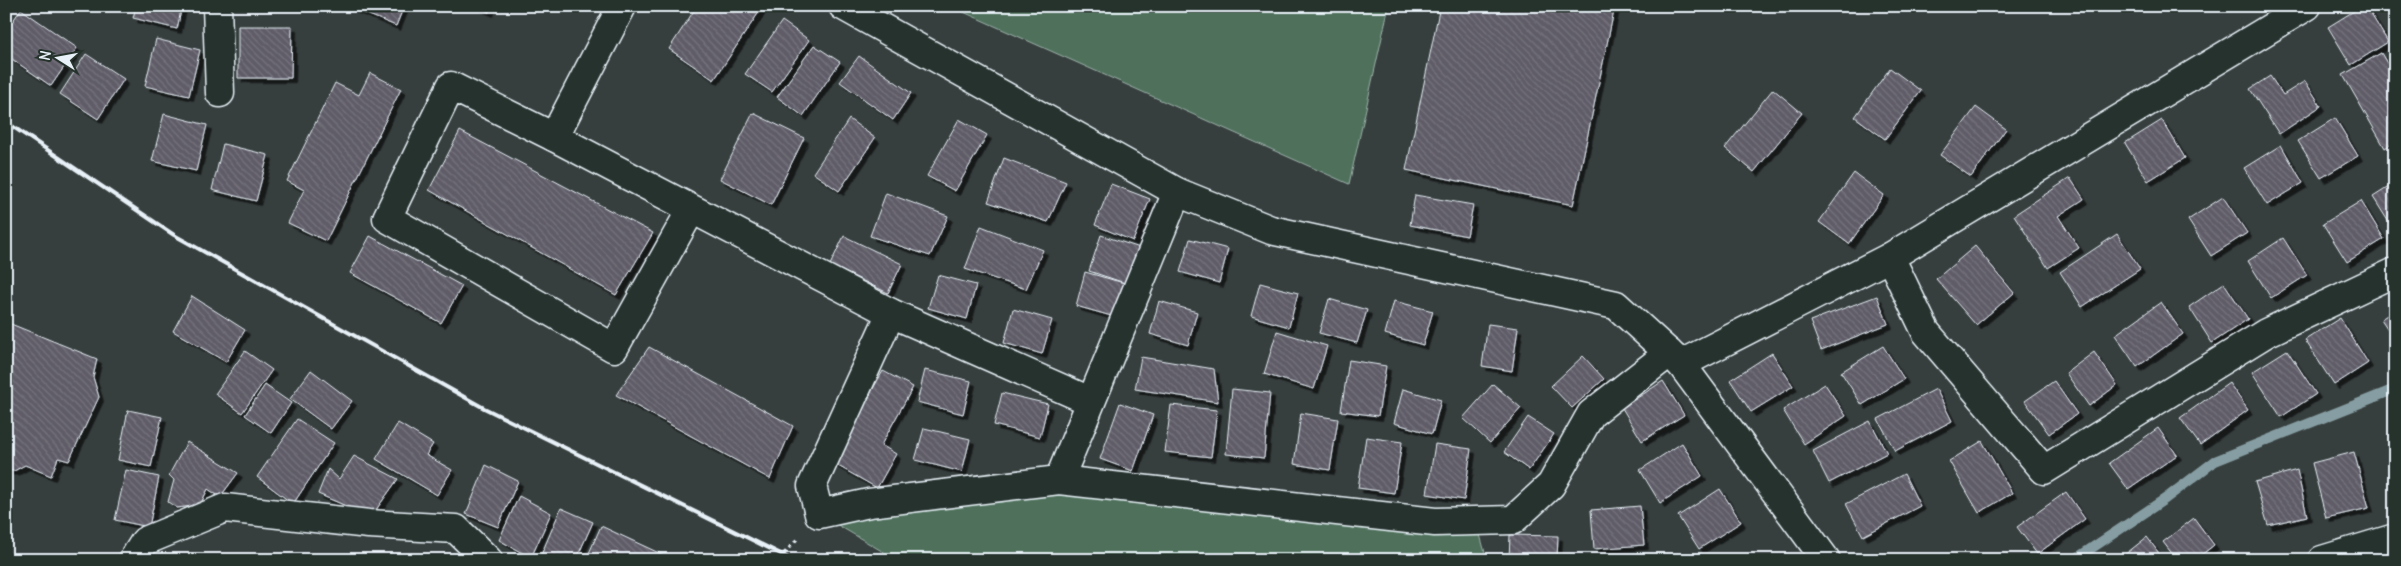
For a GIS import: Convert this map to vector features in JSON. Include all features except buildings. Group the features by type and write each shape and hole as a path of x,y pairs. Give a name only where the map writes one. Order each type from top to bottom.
{"street":[{"path":"217,6 220,93"},
{"path":"554,137 622,6"},
{"path":"843,6 1177,192 1271,230 1616,305 1675,359 1826,560"},
{"path":"891,313 812,486 818,514 869,503 1059,480 1435,522 1513,520 1551,485 1591,414 1675,359 1890,257 2279,14 2307,6"},
{"path":"691,210 614,348 387,218 451,86 554,137 891,313 1090,401"},
{"path":"1059,480 1177,192"},
{"path":"1890,257 1926,332 2044,470 2266,333 2395,272"},
{"path":"132,560 145,541 225,508 369,524 456,529 488,560"},
{"path":"2322,560 2395,538"}],"green space":[{"path":"950,6 1389,6 1349,184"},
{"path":"1046,490 1479,531 1487,560 897,560 819,514"}],"waterway":[{"path":"2074,560 2165,499 2215,461 2395,389"}],"railway":[{"path":"6,122 174,235 484,408 793,560"}]}
